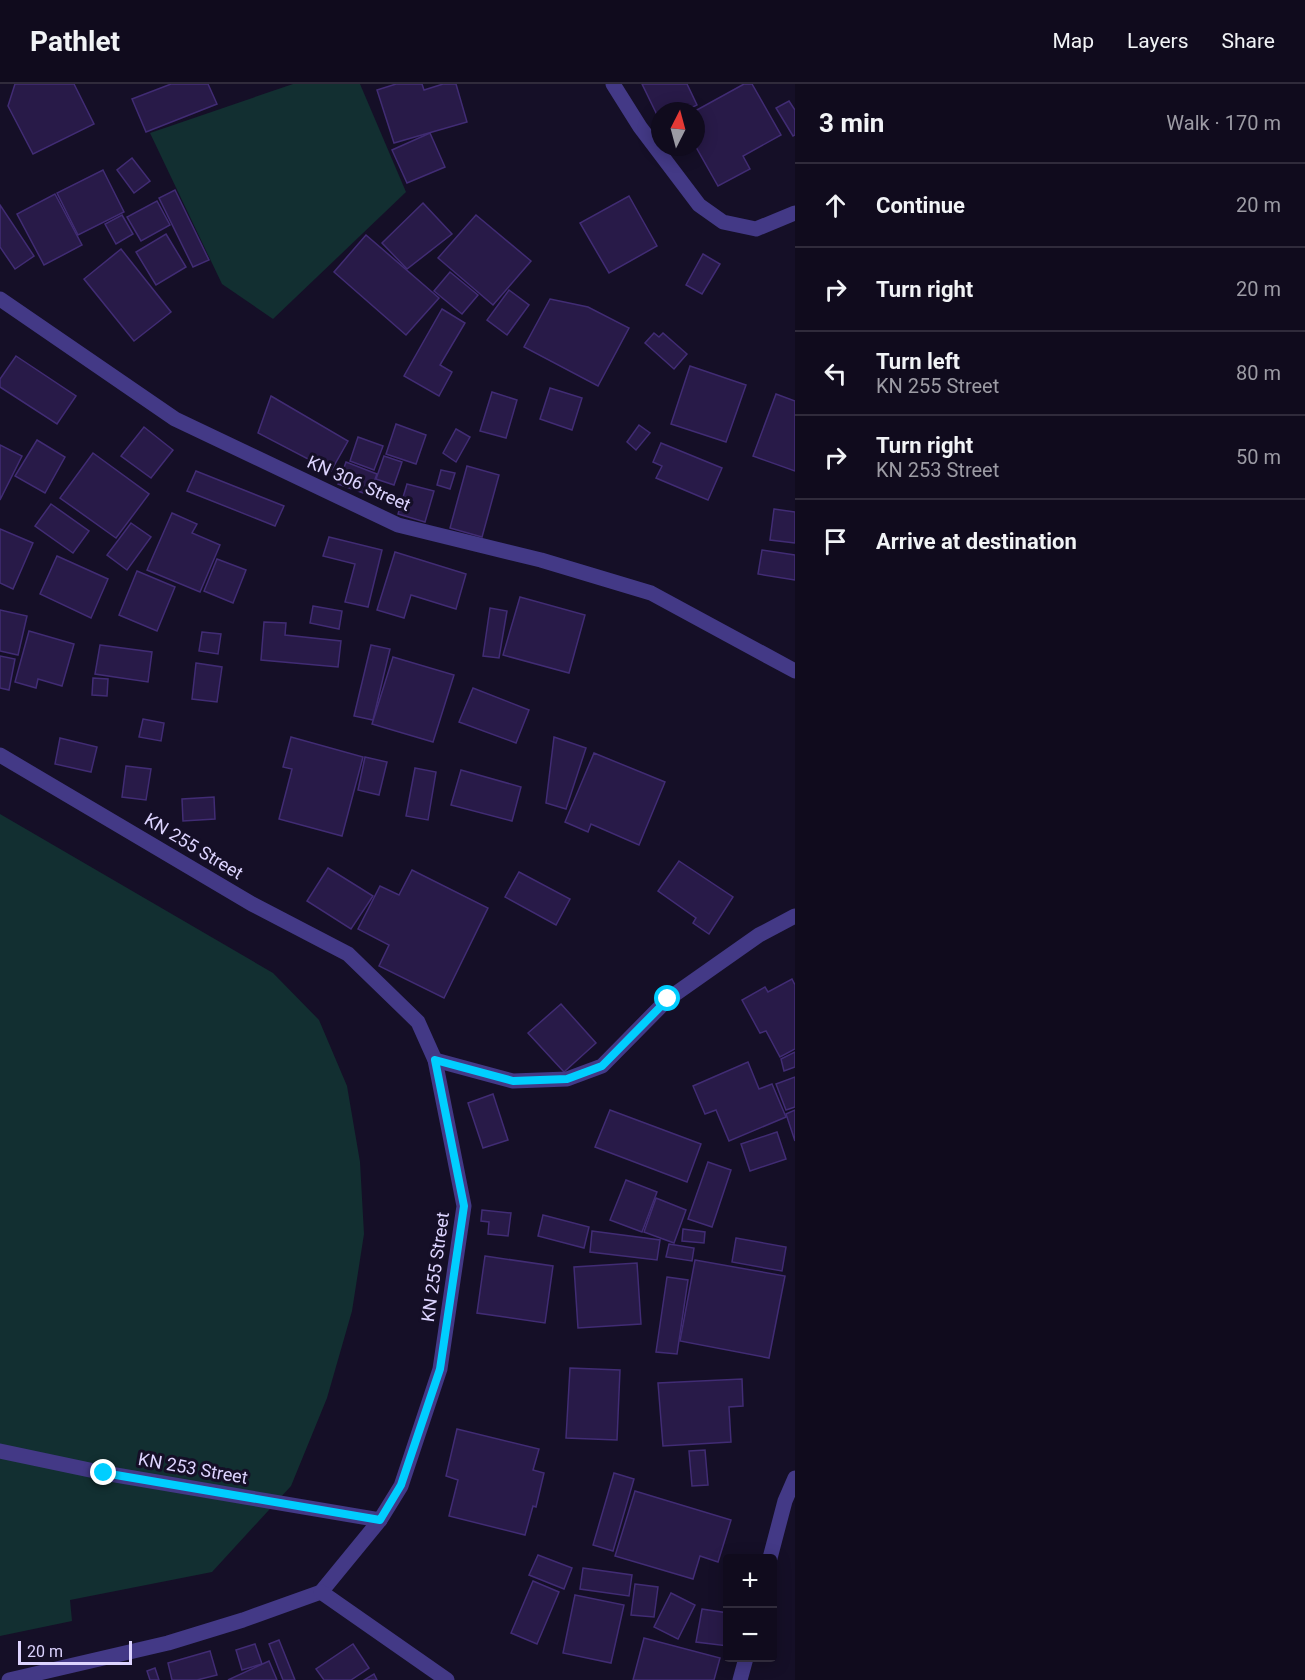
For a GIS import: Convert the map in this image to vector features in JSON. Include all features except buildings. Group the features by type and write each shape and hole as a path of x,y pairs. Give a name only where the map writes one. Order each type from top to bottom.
{"street":[{"path":"613,84 640,127 699,205 723,222 756,229 795,213"},
{"name":"KN 306 Street","path":"0,299 175,419 398,525 541,560 651,593 795,671"},
{"name":"KN 255 Street","path":"0,755 252,904 348,954 418,1022 435,1060 464,1206 440,1369 401,1485 380,1520 321,1592"},
{"path":"435,1060 513,1081 567,1079 602,1066 668,999 759,935 795,916"},
{"name":"KN 253 Street","path":"0,1451 104,1473 380,1520"},
{"path":"772,1554 785,1501 795,1478"},
{"path":"9,1680 168,1643 243,1620 321,1592 447,1680"},
{"path":"740,1680 745,1662"}],"green space":[{"path":"293,84 360,84 406,192 273,319 222,284 150,133"},
{"path":"0,814 273,973 319,1020 347,1086 360,1162 364,1234 352,1311 327,1398 291,1486 212,1572 70,1600 72,1621 0,1636"}],"route":[{"path":"104,1473 380,1520 401,1485 440,1369 464,1206 435,1060 513,1081 567,1079 602,1066 668,999"}]}
